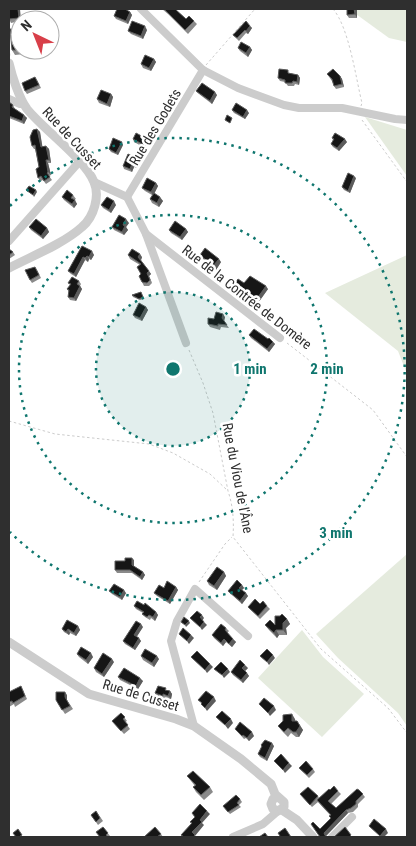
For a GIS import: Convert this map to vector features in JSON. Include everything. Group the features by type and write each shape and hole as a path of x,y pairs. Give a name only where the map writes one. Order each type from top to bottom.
{"street":[{"path":"140,9 203,70 238,88 284,105 299,108 342,108 407,120"},
{"name":"Rue de Cusset","path":"9,63 10,72 23,103 79,162 94,182 96,203 92,215 84,225 65,238 9,268"},
{"name":"Rue des Godets","path":"127,197 203,70"},
{"path":"9,99 20,104 23,103"},
{"path":"9,241 79,162"},
{"path":"94,182 127,197"},
{"name":"Rue de la Contrée de Domère","path":"127,197 146,234 280,338"},
{"path":"146,234 186,343"},
{"path":"194,726 171,642 177,621 195,589 248,636"},
{"name":"Rue de Cusset","path":"9,642 89,694 176,719 194,726 219,742 271,784 278,805 297,820 313,837"},
{"path":"233,837 256,826 278,805"},
{"path":"332,837 352,817"}],"path":[{"path":"203,70 255,9"},
{"path":"333,9 338,13 344,29 362,103 357,112 407,182"},
{"name":"Rue de la Contrée de Domère","path":"280,338 373,410 407,456"},
{"name":"Rue du Viou de l'Âne","path":"186,343 213,413 232,503 234,517 233,537 321,648 388,708 407,733"},
{"path":"9,421 55,434 149,444 172,453 210,474 228,491"},
{"path":"195,589 225,544 233,537"}],"shaded area":[{"path":"349,9 407,9 407,42 389,38"},
{"path":"365,117 407,130 407,176"},
{"path":"407,255 407,374 398,351 325,293"},
{"path":"407,554 407,726 398,713 338,658 316,634"},
{"path":"302,630 323,657 364,694 322,737 258,678"}],"building":[{"path":"9,9 18,9 10,10 9,19"},
{"path":"117,9 125,9 130,12 126,21 114,16"},
{"path":"164,9 175,9 186,19 189,16 194,21 185,30"},
{"path":"347,9 354,9 355,14 347,15"},
{"path":"132,21 145,26 141,36 128,31"},
{"path":"246,21 250,26 237,38 233,35"},
{"path":"241,42 250,47 246,53 238,48"},
{"path":"145,55 154,59 149,68 141,64"},
{"path":"279,69 288,70 288,73 298,75 297,82 285,83 285,80 278,78"},
{"path":"333,69 340,76 342,84 334,86 332,79 327,74"},
{"path":"35,77 39,85 25,91 22,83"},
{"path":"202,83 215,92 210,101 196,91"},
{"path":"101,90 111,94 107,104 97,99"},
{"path":"9,102 13,105 12,107 24,115 22,121 9,116"},
{"path":"236,103 247,110 243,117 232,110"},
{"path":"227,115 232,118 230,123 225,120"},
{"path":"61,128 67,131 64,135 59,132"},
{"path":"37,129 41,147 46,146 49,160 46,160 47,173 50,177 44,181 41,176 38,178 36,169 39,167 35,145 32,146 30,137 33,130"},
{"path":"136,133 147,139 144,145 133,139"},
{"path":"335,133 345,139 337,148 331,144"},
{"path":"113,138 122,142 116,153 109,149"},
{"path":"128,154 138,159 135,165 132,164 130,169 123,166"},
{"path":"348,173 354,176 348,191 342,187"},
{"path":"147,178 156,183 151,192 142,188"},
{"path":"29,186 36,190 33,195 26,190"},
{"path":"67,190 73,195 71,198 75,200 72,204 62,197"},
{"path":"154,193 160,197 157,203 150,199"},
{"path":"107,197 114,201 109,210 101,205"},
{"path":"119,215 126,219 122,232 112,227"},
{"path":"36,219 47,228 41,236 29,227"},
{"path":"175,221 186,229 180,237 169,230"},
{"path":"82,246 92,251 89,257 83,257 74,274 68,271"},
{"path":"205,248 219,259 213,266 200,255"},
{"path":"132,249 140,254 138,257 149,271 147,273 150,280 147,283 142,282 139,276 141,274 137,267 141,264 128,255"},
{"path":"35,267 39,275 30,280 25,270"},
{"path":"250,276 266,286 256,300 247,293 245,295 234,284 238,279 244,283"},
{"path":"72,277 79,281 77,284 80,286 74,298 68,297 69,290 67,289 71,284 68,283"},
{"path":"141,292 143,297 139,299 132,295"},
{"path":"139,303 146,307 140,318 133,315"},
{"path":"216,312 223,314 222,318 227,325 208,324 208,318 214,319"},
{"path":"254,329 273,342 267,349 249,335"},
{"path":"125,558 132,558 132,565 143,572 140,577 130,570 115,570 115,561 125,561"},
{"path":"217,567 224,572 214,586 207,581"},
{"path":"237,580 242,585 239,588 246,593 240,601 228,591"},
{"path":"167,581 176,587 168,601 154,593 159,585 164,588"},
{"path":"114,584 124,590 120,597 109,591"},
{"path":"255,599 260,604 263,601 267,606 258,616 248,607"},
{"path":"137,601 144,605 145,603 156,612 153,617 149,615 147,617 142,614 144,612 134,606"},
{"path":"197,611 202,615 200,617 204,622 200,627 190,618"},
{"path":"282,614 287,619 283,623 283,630 276,630 274,633 265,625 270,620 275,625 275,616"},
{"path":"184,617 189,621 185,625 181,622"},
{"path":"67,620 78,626 74,633 68,629 66,632 62,629"},
{"path":"136,621 141,624 134,635 139,638 133,648 123,641"},
{"path":"221,624 233,639 229,644 224,639 221,643 212,635"},
{"path":"183,628 191,635 187,641 179,634"},
{"path":"81,647 91,653 86,660 77,654"},
{"path":"145,649 157,656 152,663 141,656"},
{"path":"267,649 273,655 267,662 260,656"},
{"path":"197,651 210,664 205,670 191,657"},
{"path":"103,653 112,659 102,674 94,668"},
{"path":"240,660 245,665 242,668 247,673 241,680 231,672"},
{"path":"221,662 228,669 222,675 214,669"},
{"path":"124,668 140,678 136,686 118,677"},
{"path":"21,686 25,696 13,703 12,701 9,702 9,692"},
{"path":"158,686 170,691 168,696 155,693"},
{"path":"206,691 214,697 205,708 198,700"},
{"path":"56,692 65,692 65,697 70,706 62,710 56,700"},
{"path":"264,698 274,706 268,713 259,704"},
{"path":"222,711 231,719 225,725 216,717"},
{"path":"121,713 128,725 121,731 112,721"},
{"path":"292,714 292,721 297,721 300,726 296,732 288,728 284,732 278,726 283,721 283,715"},
{"path":"240,722 252,732 247,738 235,729"},
{"path":"265,740 272,743 265,758 258,754"},
{"path":"281,754 289,763 283,770 274,761"},
{"path":"306,761 313,769 307,775 299,768"},
{"path":"193,771 210,787 201,795 193,787 196,785 187,776"},
{"path":"334,786 338,791 328,801 336,808 357,789 363,794 356,801 356,804 346,810 324,833 326,837 320,837 311,824 313,822 320,829 331,818 329,816 331,815 317,800"},
{"path":"308,787 318,796 310,805 300,794"},
{"path":"236,795 240,799 237,803 239,805 228,812 223,806"},
{"path":"200,804 207,811 200,820 202,822 192,832 195,835 193,837 184,837 181,835 192,823 190,822 195,817 192,813"},
{"path":"96,811 100,818 96,822 91,815"},
{"path":"374,819 386,829 380,836 369,826"},
{"path":"103,827 108,833 106,837 100,837 96,832"},
{"path":"155,827 161,834 157,837 144,837"},
{"path":"345,827 351,835 349,837 334,837"},
{"path":"285,828 291,837 278,837 280,836 278,833"},
{"path":"18,829 22,835 16,837 13,833"},
{"path":"265,833 268,837 259,837"}]}
